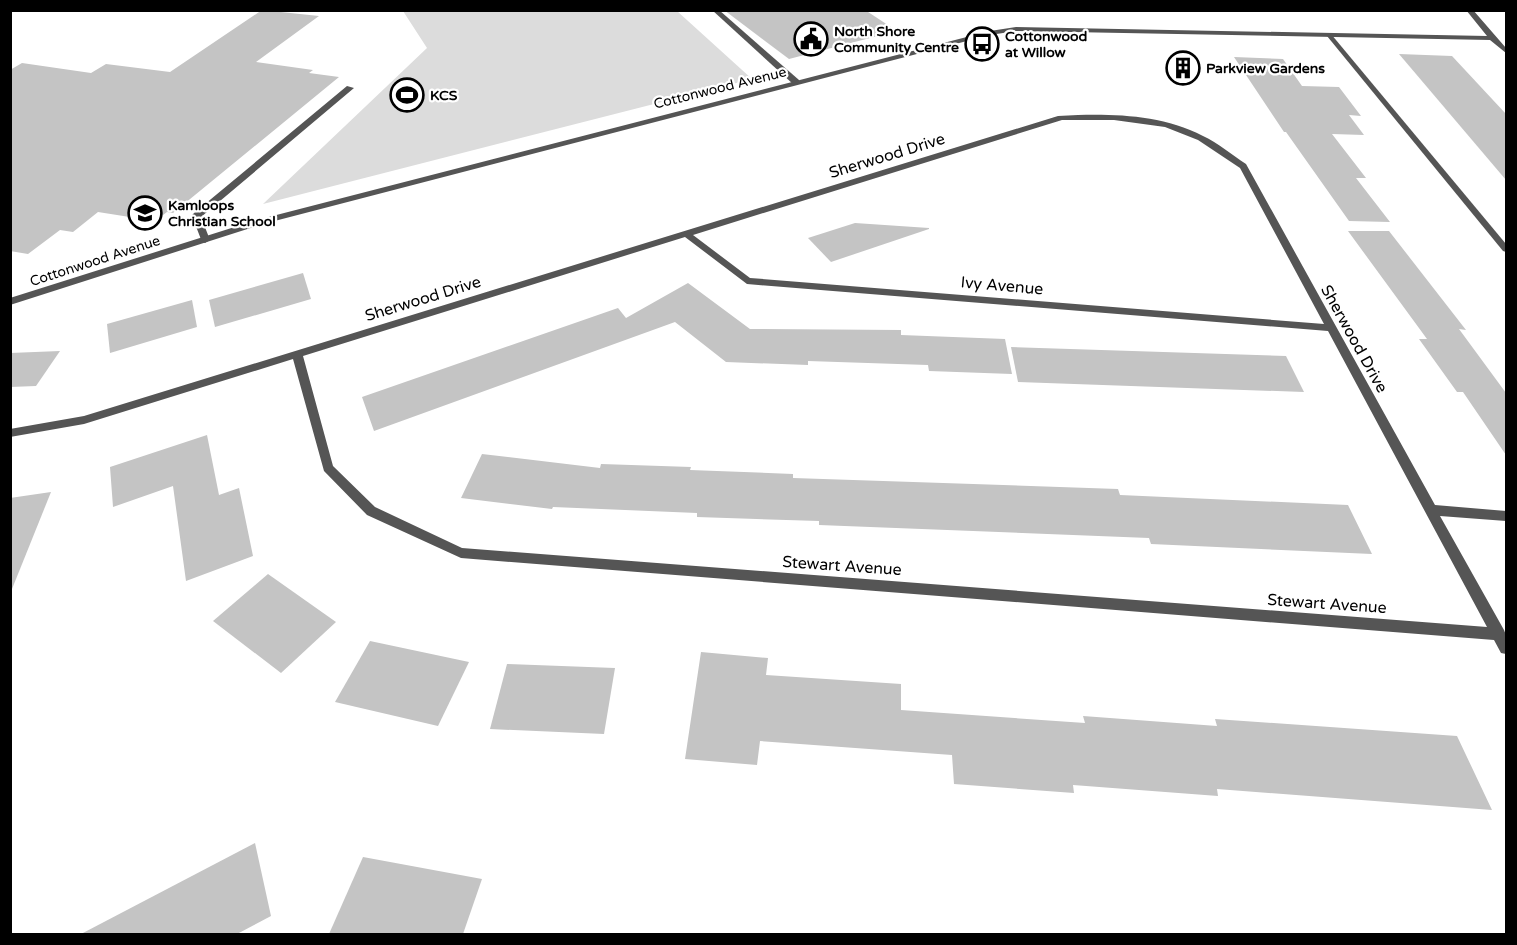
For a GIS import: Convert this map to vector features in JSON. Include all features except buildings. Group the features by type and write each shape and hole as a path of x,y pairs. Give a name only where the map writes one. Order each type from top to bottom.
{"street":[{"path":"714,10 796,82"},
{"path":"1469,10 1506,51"},
{"name":"Cottonwood Avenue","path":"10,302 260,222 990,33 1016,29 1492,38"},
{"path":"1329,35 1506,249"},
{"path":"205,240 196,216 350,88"},
{"name":"Sherwood Drive","path":"10,433 84,420 1061,118 1117,116 1163,124 1200,137 1243,166 1506,648"},
{"name":"Ivy Avenue","path":"686,234 747,281 1331,328"},
{"name":"Stewart Avenue","path":"297,354 328,468 371,511 461,554 1499,634"},
{"path":"1430,510 1506,516"}],"shaded area":[{"path":"403,11 677,11 752,79 263,204 427,48"}],"place":[{"name":"North Shore Community Centre","path":"811,39"},
{"name":"Cottonwood at Willow","path":"982,44"},
{"name":"Parkview Gardens","path":"1183,68"},
{"name":"KCS","path":"407,95"},
{"name":"Kamloops Christian School","path":"145,213"}]}
